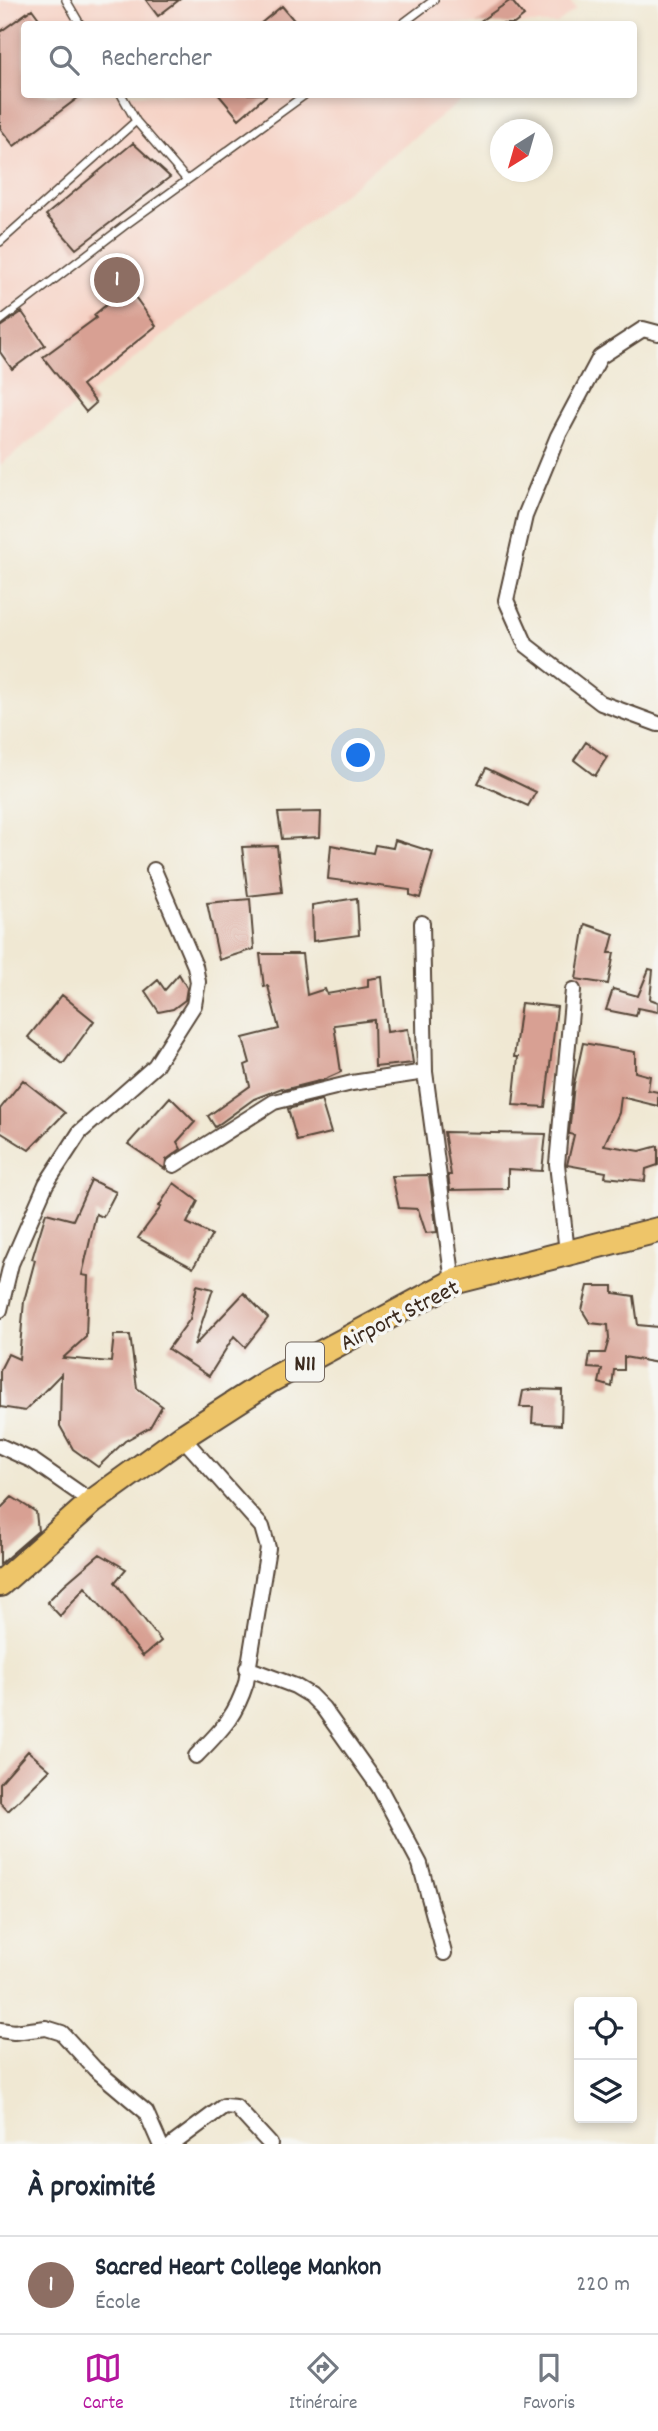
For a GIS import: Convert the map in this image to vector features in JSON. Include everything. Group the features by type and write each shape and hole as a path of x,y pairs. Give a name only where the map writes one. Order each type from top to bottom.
{"highway":[{"name":"Airport Street","path":"0,1584 92,1502 182,1437 269,1381 453,1282 658,1230"}],"street":[{"path":"658,333 643,329 600,357 558,436 524,516 506,600 526,645 601,703 658,724"},
{"path":"0,1310 5,1264 46,1184 80,1132 155,1066 194,1005 198,982 195,966 154,870"},
{"path":"422,923 425,1072 453,1282"},
{"path":"567,1252 557,1164 573,990"},
{"path":"174,1165 274,1102 352,1083 425,1072"},
{"path":"182,1437 262,1527 268,1548 246,1683 234,1712 195,1756"},
{"path":"0,1446 33,1461 92,1502"},
{"path":"247,1668 295,1686 310,1695 323,1708 379,1787 420,1864 444,1953"},
{"path":"0,2030 14,2032 46,2028 62,2033 94,2069 146,2112 160,2144"},
{"path":"173,2144 229,2105 236,2107 270,2144"}],"lane":[{"path":"66,0 78,21"},
{"path":"406,21 434,0"},
{"path":"123,98 136,121 187,180"},
{"path":"0,321 300,98"},
{"path":"0,242 136,121"}],"shaded area":[{"path":"0,0 569,0 576,9 561,21 21,21 21,98 464,98 0,465"}],"building":[{"path":"146,0 179,0 158,16"},
{"path":"511,0 524,16 518,21 480,21"},
{"path":"282,6 294,21 264,21"},
{"path":"32,9 41,21 21,21 21,98 78,98 14,146 0,128 0,32"},
{"path":"221,98 263,98 239,119"},
{"path":"133,143 170,177 76,249 46,215"},
{"path":"128,287 156,326 82,385 96,403 86,412 43,357 96,318 94,315"},
{"path":"22,312 45,345 12,369 0,352 0,327"},
{"path":"586,742 607,757 595,776 574,760"},
{"path":"486,768 536,792 528,806 478,783"},
{"path":"321,812 320,837 282,839 278,813"},
{"path":"395,840 433,852 420,898 410,895 410,890 328,879 331,845 373,853 375,845 393,848"},
{"path":"277,846 282,892 248,896 242,847"},
{"path":"357,898 359,935 313,941 312,905"},
{"path":"250,899 254,949 219,960 207,903"},
{"path":"585,924 614,934 609,953 614,953 608,984 576,979"},
{"path":"260,954 302,954 307,995 325,989 327,994 368,987 368,979 382,977 387,1032 408,1029 413,1063 375,1067 374,1020 334,1025 341,1072 323,1080 283,1090 282,1088 254,1099 215,1127 208,1116 250,1086 245,1065 250,1063 243,1038 279,1029 268,986 264,987"},
{"path":"649,969 653,970 650,999 658,1002 658,1012 638,1008 636,1016 606,1010 613,989 638,996"},
{"path":"179,974 187,988 185,1000 173,1009 159,1012 145,991 158,980 165,990"},
{"path":"62,995 94,1021 63,1064 28,1037"},
{"path":"521,1003 557,1007 545,1107 513,1105 518,1057 514,1057"},
{"path":"583,1043 635,1052 635,1072 650,1076 648,1090 658,1092 658,1106 621,1097 619,1113 604,1145 640,1151 658,1146 658,1165 646,1169 645,1181 605,1177 606,1172 567,1165 574,1135 569,1134 574,1084"},
{"path":"23,1080 65,1113 29,1150 0,1132 0,1109"},
{"path":"170,1097 195,1122 177,1142 181,1149 166,1160 165,1169 128,1144"},
{"path":"321,1100 331,1133 297,1141 288,1109"},
{"path":"444,1132 546,1134 542,1171 508,1169 508,1189 450,1190 448,1175 451,1175"},
{"path":"429,1175 437,1232 426,1233 418,1209 399,1208 392,1176"},
{"path":"91,1180 116,1192 103,1217 96,1214 82,1275 88,1276 86,1337 63,1358 111,1362 114,1335 130,1335 137,1388 162,1406 150,1427 125,1441 98,1467 73,1449 60,1426 61,1374 25,1411 0,1407 0,1370 8,1354 19,1359 24,1301 35,1260 32,1259 46,1213 73,1220"},
{"path":"174,1183 198,1201 187,1223 212,1235 193,1268 138,1238 161,1207 159,1206"},
{"path":"197,1285 213,1289 194,1346 244,1293 268,1318 245,1347 234,1336 209,1376 168,1349 190,1319"},
{"path":"588,1286 613,1286 613,1293 634,1296 638,1325 658,1327 658,1363 624,1357 624,1370 614,1370 612,1387 599,1383 602,1369 588,1368 590,1353 605,1353 609,1339 608,1325 590,1323 582,1310"},
{"path":"562,1390 561,1425 532,1423 533,1407 520,1407 523,1391"},
{"path":"12,1497 36,1512 38,1531 0,1564 0,1509"},
{"path":"100,1554 126,1569 115,1582 161,1641 143,1656 85,1587 60,1616 47,1602"},
{"path":"28,1751 50,1770 8,1811 0,1802 0,1783"}],"place":[{"name":"Sacred Heart College Mankon","path":"117,280"}]}
